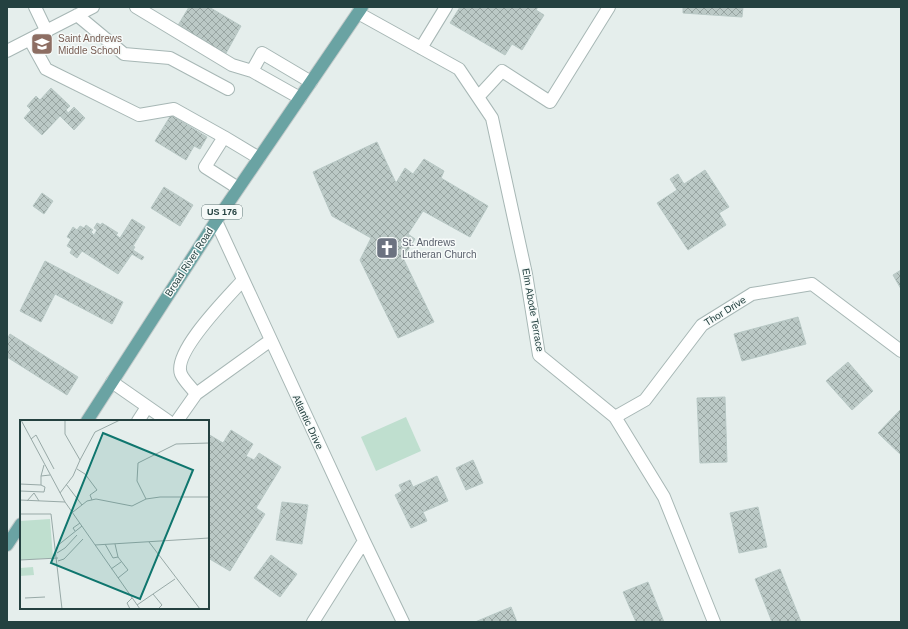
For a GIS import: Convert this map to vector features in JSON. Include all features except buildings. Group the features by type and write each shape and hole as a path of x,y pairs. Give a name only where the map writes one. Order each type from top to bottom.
{"main road":[{"name":"Broad River Road","path":"88,420 216,221 360,10"},
{"path":"7,546 20,526"}],"street":[{"path":"35,7 47,32"},
{"path":"7,51 47,32 93,7"},
{"path":"136,7 232,65 252,71 300,98"},
{"path":"421,48 446,7"},
{"path":"478,97 502,71 550,102 609,7"},
{"name":"Elm Abode Terrace","path":"360,10 421,48 459,69 492,118 526,274 539,355 615,417 664,497 714,622"},
{"path":"77,15 124,54 170,58 228,90"},
{"path":"30,40 46,69 139,115 174,109 259,158"},
{"path":"252,71 262,53 311,82"},
{"path":"224,137 205,167 238,188"},
{"name":"Atlantic Drive","path":"216,221 403,622"},
{"path":"196,394 181,373 180,363 194,336 243,280"},
{"name":"Thor Drive","path":"615,417 645,400 702,325 752,294 812,284 901,351"},
{"path":"178,420 196,394 271,340"},
{"path":"112,382 166,420"},
{"path":"139,420 147,407"},
{"path":"313,622 364,541"}],"green space":[{"path":"406,417 421,451 376,471 361,437"}],"place":[{"name":"Saint Andrews Middle School","path":"42,44"},
{"name":"St. Andrews Lutheran Church","path":"387,248"}]}
